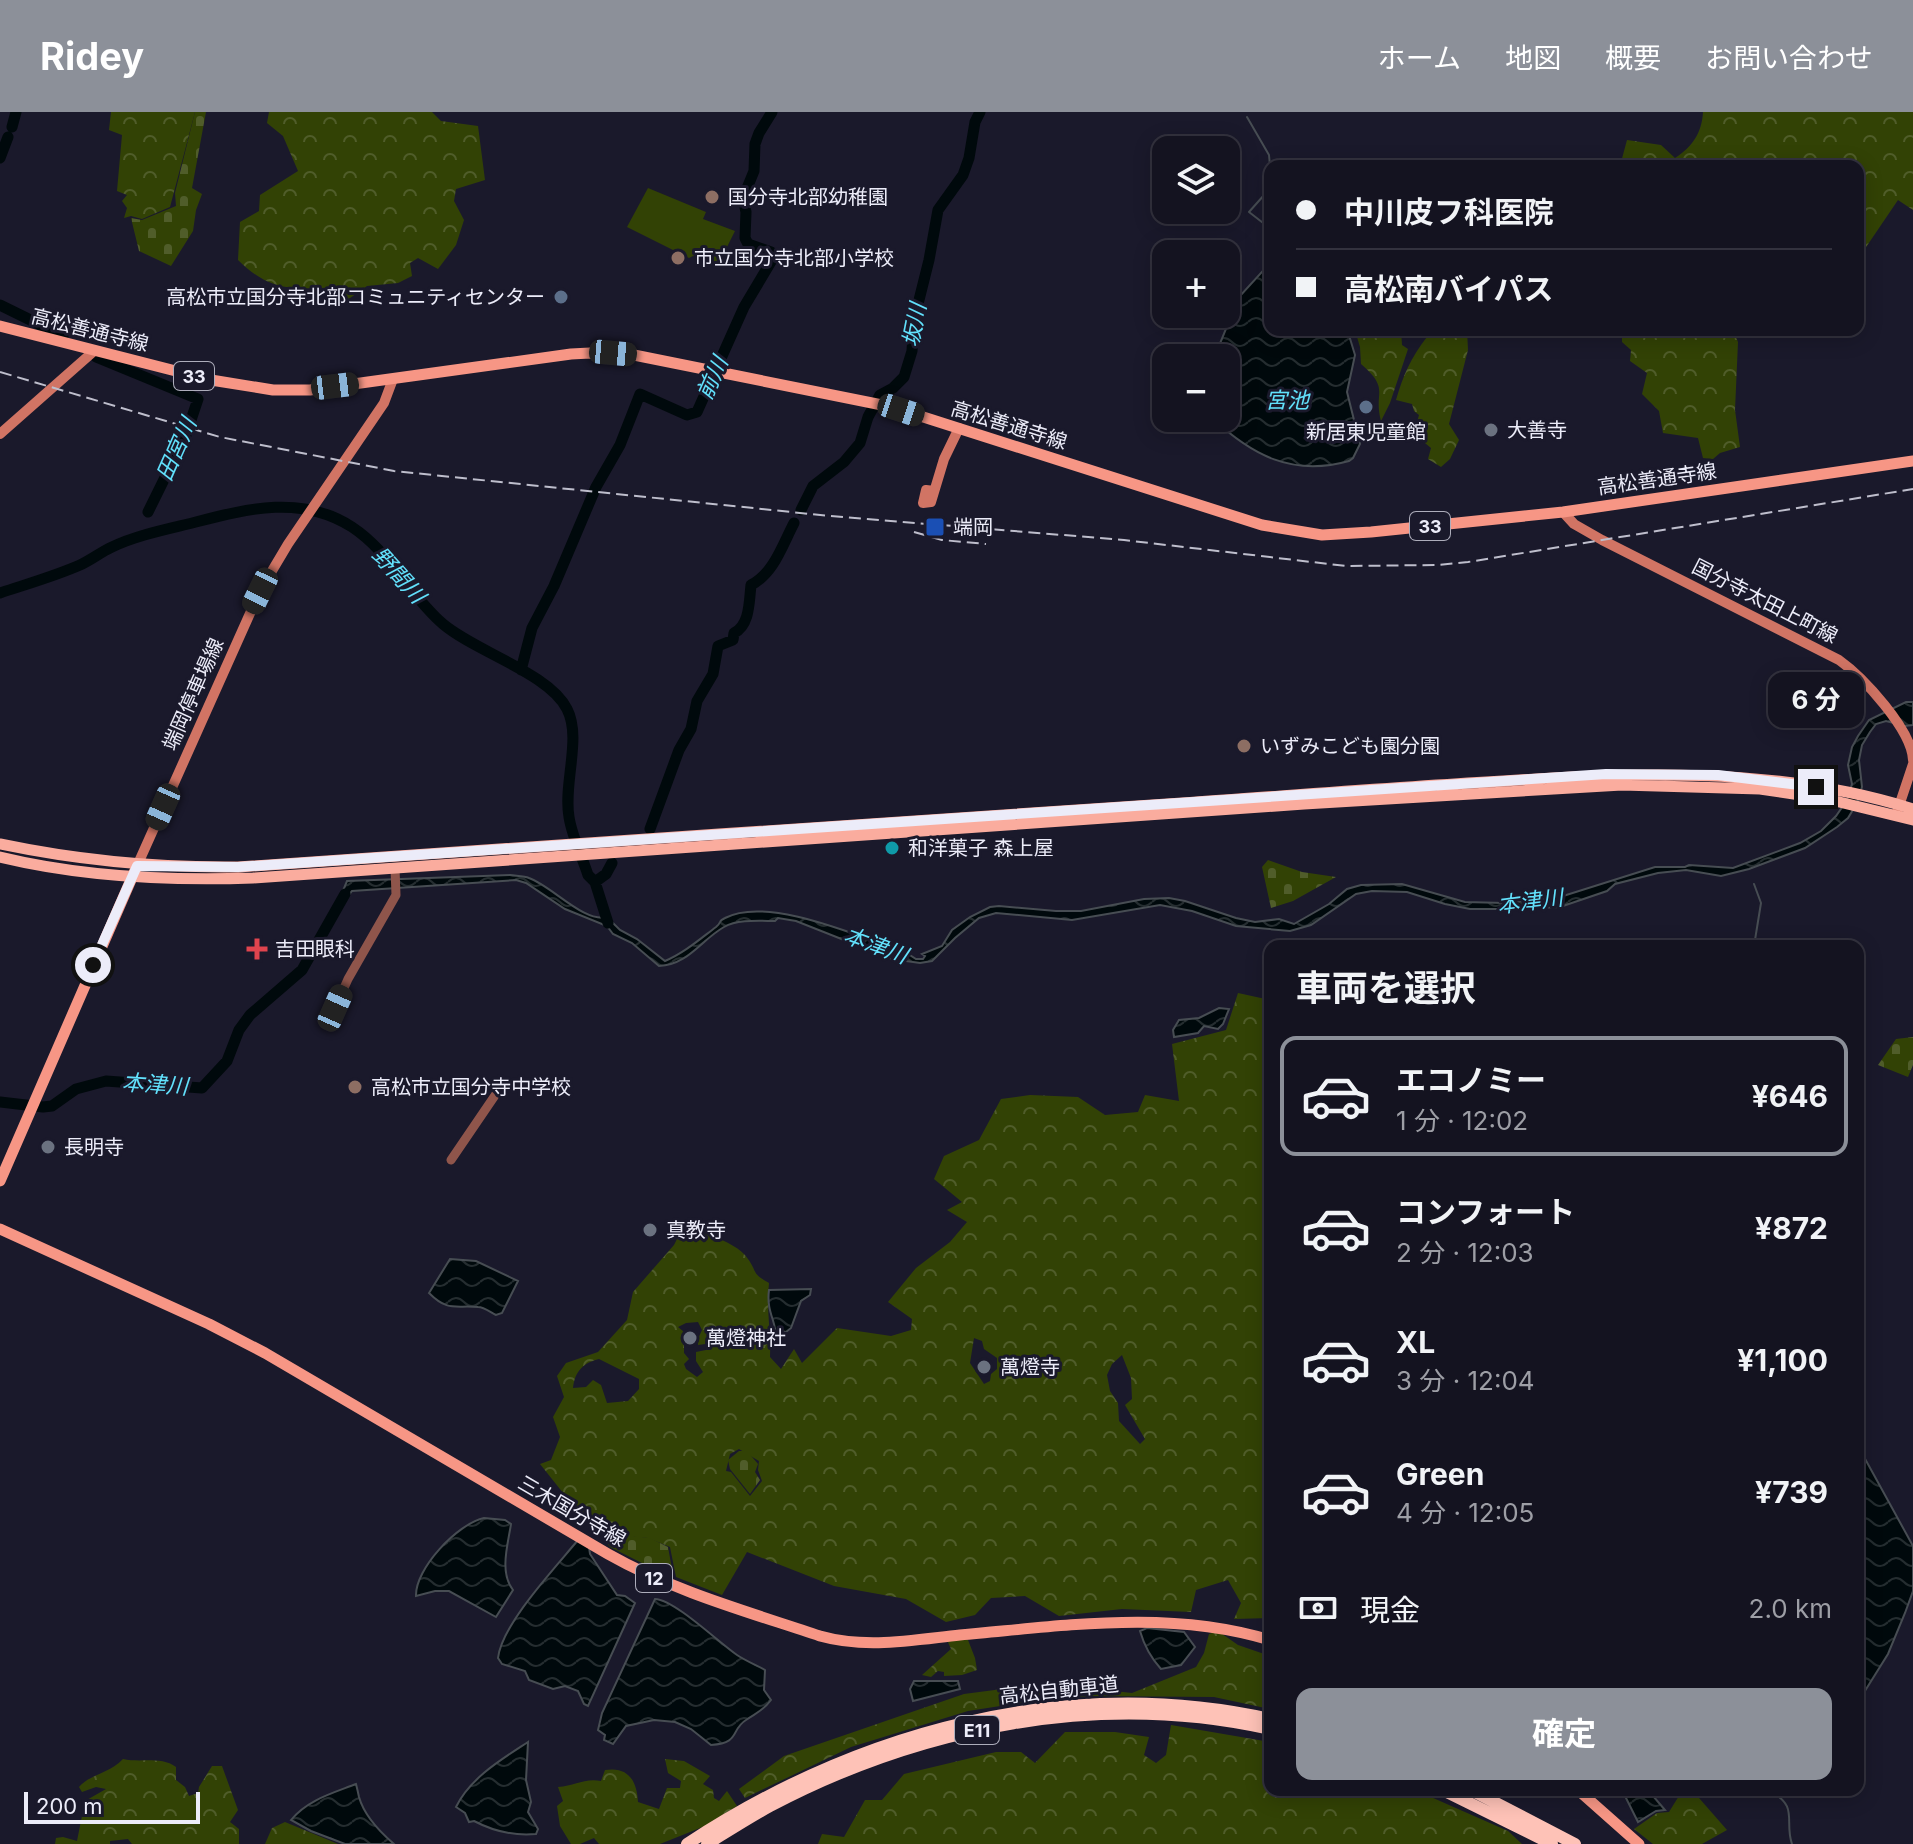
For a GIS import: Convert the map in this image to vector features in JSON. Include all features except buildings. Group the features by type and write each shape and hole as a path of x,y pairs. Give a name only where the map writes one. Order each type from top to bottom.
{"highway":[{"path":"0,857 73,871 237,879 395,873 591,848 1606,774 1718,775 1831,794 1897,810 1913,809"},
{"path":"1897,810 1913,820"},
{"path":"0,844 134,872 572,850"},
{"name":"高松自動車道","path":"687,1844 763,1799 826,1767 884,1745 971,1721 1069,1705 1140,1702 1197,1706 1264,1718"},
{"name":"高松自動車道","path":"707,1844 768,1807 831,1777 889,1754 1006,1723 1069,1716 1141,1714 1197,1717 1264,1728"},
{"path":"1455,1796 1552,1844"},
{"path":"1483,1796 1575,1844"}],"main road":[{"name":"高松善通寺線","path":"0,326 249,388 294,391 571,354 613,353 666,361 874,403 1262,525 1305,533 1371,532 1563,512 1913,461"},
{"path":"0,434 94,351"},
{"name":"端岡停車場線","path":"134,872 246,620 288,544 384,403 393,379"},
{"path":"934,491 944,459 959,428"},
{"name":"国分寺太田上町線","path":"1563,512 1574,524 1602,540 1839,660 1853,670 1903,733 1913,751 1913,762 1897,810"},
{"path":"0,1181 134,872"},
{"name":"三木国分寺線","path":"0,1229 265,1353 650,1576 820,1636 838,1641 871,1643 1152,1620 1241,1632 1264,1638"},
{"path":"1585,1796 1639,1844"}],"street":[{"path":"333,1013 348,979 389,909 397,890 395,873"},
{"path":"451,1160 498,1091"}],"green space":[{"path":"111,112 195,112 170,207 142,219 124,218 127,208 122,201 127,195 117,191 122,135 109,130"},
{"path":"195,112 206,112 192,188 202,194 193,231 171,266 139,251 131,218 142,220 176,206 175,193"},
{"path":"269,112 432,112 441,121 478,126 485,180 456,189 454,201 464,220 456,245 438,269 418,258 410,263 412,276 398,283 367,286 343,303 335,288 294,288 272,283 238,260 240,222 259,211 260,195 298,171 283,136 267,123"},
{"path":"1703,112 1913,112 1913,210 1898,200 1864,250 1864,160 1622,160 1627,140 1661,145 1675,158 1695,139"},
{"path":"648,188 706,212 703,219 735,231 718,265 695,255 689,258 627,227"},
{"path":"1357,336 1401,336 1402,345 1408,349 1381,421 1378,386 1361,364"},
{"path":"1467,336 1468,350 1449,424 1459,440 1450,459 1441,467 1428,459 1431,448 1419,438 1420,430 1416,426 1419,415 1412,404 1396,400 1416,352 1427,337"},
{"path":"1622,336 1736,336 1738,342 1735,410 1740,447 1720,453 1713,459 1703,458 1698,438 1663,433 1659,411 1642,394 1647,373 1630,361 1631,350 1622,342"},
{"path":"1268,860 1302,872 1336,877 1293,901 1271,908 1262,867"},
{"path":"1238,993 1264,999 1264,1618 1234,1619 1241,1603 1228,1580 1196,1590 1191,1612 1122,1609 1059,1616 1025,1596 991,1598 975,1615 946,1622 906,1599 834,1586 747,1552 722,1595 676,1577 670,1547 648,1538 595,1533 540,1464 551,1460 560,1437 553,1417 564,1397 557,1376 566,1363 598,1352 627,1320 633,1292 674,1245 680,1233 696,1237 711,1231 714,1237 741,1251 757,1275 769,1283 770,1357 781,1369 794,1349 802,1363 837,1328 891,1336 911,1330 912,1319 888,1302 916,1268 950,1242 967,1222 947,1210 962,1202 934,1179 944,1156 979,1140 1001,1099 1030,1095 1078,1097 1105,1115 1138,1112 1145,1095 1179,1101 1172,1044 1226,1030","holes":["698,1322 702,1330 698,1345 705,1344 711,1349 696,1352 696,1361 703,1372 697,1377 684,1364 689,1359 684,1353 684,1332 678,1327","974,1338 982,1341 984,1349 997,1358 997,1369 991,1374 990,1381 984,1384 970,1363","1122,1355 1131,1378 1132,1399 1125,1405 1145,1439 1140,1444 1119,1421 1118,1403 1110,1391 1107,1375 1112,1364","599,1359 639,1379 639,1389 628,1401 607,1403 601,1385 593,1380 586,1387 573,1388 584,1365","739,1449 759,1461 762,1481 750,1496 731,1472 726,1471 730,1454"]},
{"path":"1913,1037 1913,1065 1908,1077 1878,1065 1896,1039"},
{"path":"739,1451 747,1451 758,1464 755,1472 760,1480 750,1494 730,1469 728,1460"},
{"path":"615,1534 650,1538 668,1547 672,1569 670,1577 610,1547 601,1536"},
{"path":"1218,1631 1238,1645 1264,1654 1264,1708 1214,1697 1089,1696 1045,1699 968,1711 851,1747 745,1798 739,1789 784,1756 964,1694 1010,1688 1078,1687 1132,1693 1196,1667 1209,1634"},
{"path":"947,1640 968,1640 977,1670 962,1675 944,1676 944,1672 938,1671 931,1677 922,1675 951,1649"},
{"path":"1171,1725 1264,1741 1264,1796 1429,1796 1508,1831 1522,1844 818,1844 822,1834 844,1837 865,1800 882,1800 904,1774 996,1752 1021,1752 1035,1763 1065,1732 1115,1732 1149,1737 1144,1755 1156,1763 1166,1755"},
{"path":"123,1759 157,1761 176,1767 176,1780 185,1787 189,1796 198,1793 212,1766 222,1766 238,1810 230,1822 239,1829 239,1844 132,1844 128,1839 110,1841 110,1844 55,1844 56,1838 63,1837 77,1841 85,1801 106,1789 96,1787 82,1792 79,1787"},
{"path":"665,1759 684,1761 710,1776 703,1784 713,1790 714,1798 719,1801 727,1791 737,1806 705,1826 660,1844 599,1844 594,1838 571,1844 560,1826 557,1806 563,1801 558,1787 601,1781 605,1770 620,1770 633,1782 638,1802 659,1809 667,1788 680,1788 681,1781 668,1773"},
{"path":"1679,1796 1697,1796 1727,1830 1702,1844 1653,1844 1634,1829 1657,1813 1669,1812"},
{"path":"285,1822 338,1844 265,1844 272,1828"}],"water":[{"name":"宮池","path":"1264,270 1264,336 1349,336 1355,355 1347,392 1360,444 1353,458 1328,465 1291,464 1258,452 1228,432 1240,432 1240,344 1220,344 1226,328 1240,328 1240,296"},
{"path":"1906,702 1913,702 1913,725 1886,721 1876,724 1862,745 1859,760 1862,787 1857,803 1848,818 1805,848 1721,876 1686,870 1658,873 1615,884 1607,891 1560,907 1470,909 1407,892 1372,891 1356,894 1311,925 1290,931 1236,926 1192,911 1160,905 1072,920 996,913 979,918 932,961 920,963 892,959 796,921 778,918 775,921 730,924 686,957 659,966 632,943 613,934 607,926 565,909 526,883 516,880 352,891 342,904 338,903 347,881 525,877 538,882 588,915 607,917 620,930 665,961 692,946 723,919 743,912 790,915 815,921 923,959 925,956 922,954 942,946 952,930 970,917 999,906 1081,911 1144,899 1169,898 1255,922 1279,919 1294,924 1329,904 1347,889 1361,885 1402,884 1465,902 1505,903 1560,897 1655,867 1689,865 1733,868 1800,843 1821,831 1847,800 1852,784 1848,765 1852,747 1869,720"},
{"path":"1219,1008 1229,1009 1218,1029 1204,1026 1198,1033 1174,1037 1173,1030 1179,1020 1199,1018"},
{"path":"450,1259 476,1261 518,1281 502,1313 496,1315 480,1307 447,1305 429,1293"},
{"path":"811,1289 810,1295 801,1301 791,1328 781,1331 776,1340 769,1290"},
{"path":"1864,1457 1913,1546 1913,1591 1888,1654 1864,1692"},
{"path":"484,1518 505,1520 511,1524 505,1566 513,1590 496,1617 449,1591 416,1596 422,1573 440,1549 462,1529"},
{"path":"578,1540 589,1547 590,1554 617,1595 635,1603 588,1706 578,1691 565,1686 553,1689 529,1680 525,1671 502,1664 498,1658 519,1613"},
{"path":"655,1599 674,1606 737,1655 765,1670 764,1690 771,1700 741,1724 727,1742 711,1745 691,1729 675,1722 654,1720 626,1726 613,1744 604,1740 605,1735 598,1730 602,1713"},
{"path":"1147,1628 1184,1632 1195,1647 1181,1665 1161,1669 1151,1656 1140,1631"},
{"path":"914,1681 958,1681 960,1689 913,1701 910,1689"},
{"path":"528,1742 526,1780 531,1802 528,1812 538,1829 536,1834 504,1832 469,1822 465,1813 456,1807 462,1797 488,1770"},
{"path":"356,1784 361,1804 369,1817 394,1844 345,1844 291,1820 313,1802"},
{"path":"1625,1796 1653,1796 1665,1810 1656,1811 1638,1822"}],"waterway":[{"name":"田宮川","path":"12,127 16,112"},
{"name":"前川","path":"521,670 532,628 554,586 596,487 620,445 640,394 687,415 697,412 744,307 772,260 771,252 748,244 745,238 743,198 754,171 755,144 772,112"},
{"name":"坂川","path":"801,510 813,486 844,462 860,443 868,417 880,395 904,377 912,351 914,320 938,210 963,175 980,112"},
{"path":"1247,117 1269,160"},
{"name":"田宮川","path":"0,158 8,137"},
{"path":"1264,195 1249,212 1264,224"},
{"name":"田宮川","path":"0,305 63,336"},
{"name":"田宮川","path":"96,357 198,399 186,435 148,512"},
{"name":"野間川","path":"0,593 70,569 130,540 250,510 292,507 312,510 352,527 389,561 443,624 545,684 567,709 573,733 569,817 577,846 588,875 595,882 608,923"},
{"name":"坂川","path":"650,829 679,750 691,729 697,701 713,674 718,646 733,640 734,633 743,625 751,585 772,566 794,523"},
{"name":"坂川","path":"595,882 606,874 612,863"},
{"path":"1754,884 1761,903 1755,940"},
{"name":"本津川","path":"0,1102 52,1106 76,1089 106,1081 202,1088 227,1061 239,1030 250,1015 302,970 345,894"},
{"path":"1778,1796 1788,1809 1792,1844"}],"railway":[{"path":"0,372 220,437 394,471 830,516 1124,540 1346,566 1468,562 1913,489"},
{"path":"914,532 942,540 986,544"}],"place":[{"name":"国分寺北部幼稚園","path":"712,197"},
{"name":"市立国分寺北部小学校","path":"678,258"},
{"name":"高松市立国分寺北部コミュニティセンター","path":"561,297"},
{"name":"新居東児童館","path":"1366,407"},
{"name":"大善寺","path":"1491,430"},
{"name":"端岡","path":"935,527"},
{"name":"いずみこども園分園","path":"1244,746"},
{"name":"和洋菓子 森上屋","path":"892,848"},
{"name":"吉田眼科","path":"257,949"},
{"name":"高松市立国分寺中学校","path":"355,1087"},
{"name":"長明寺","path":"48,1147"},
{"name":"真教寺","path":"650,1230"},
{"name":"萬燈神社","path":"690,1338"},
{"name":"萬燈寺","path":"984,1367"}],"route":[{"path":"93,965 137,866 238,867 1606,774 1718,775 1816,787"}]}
